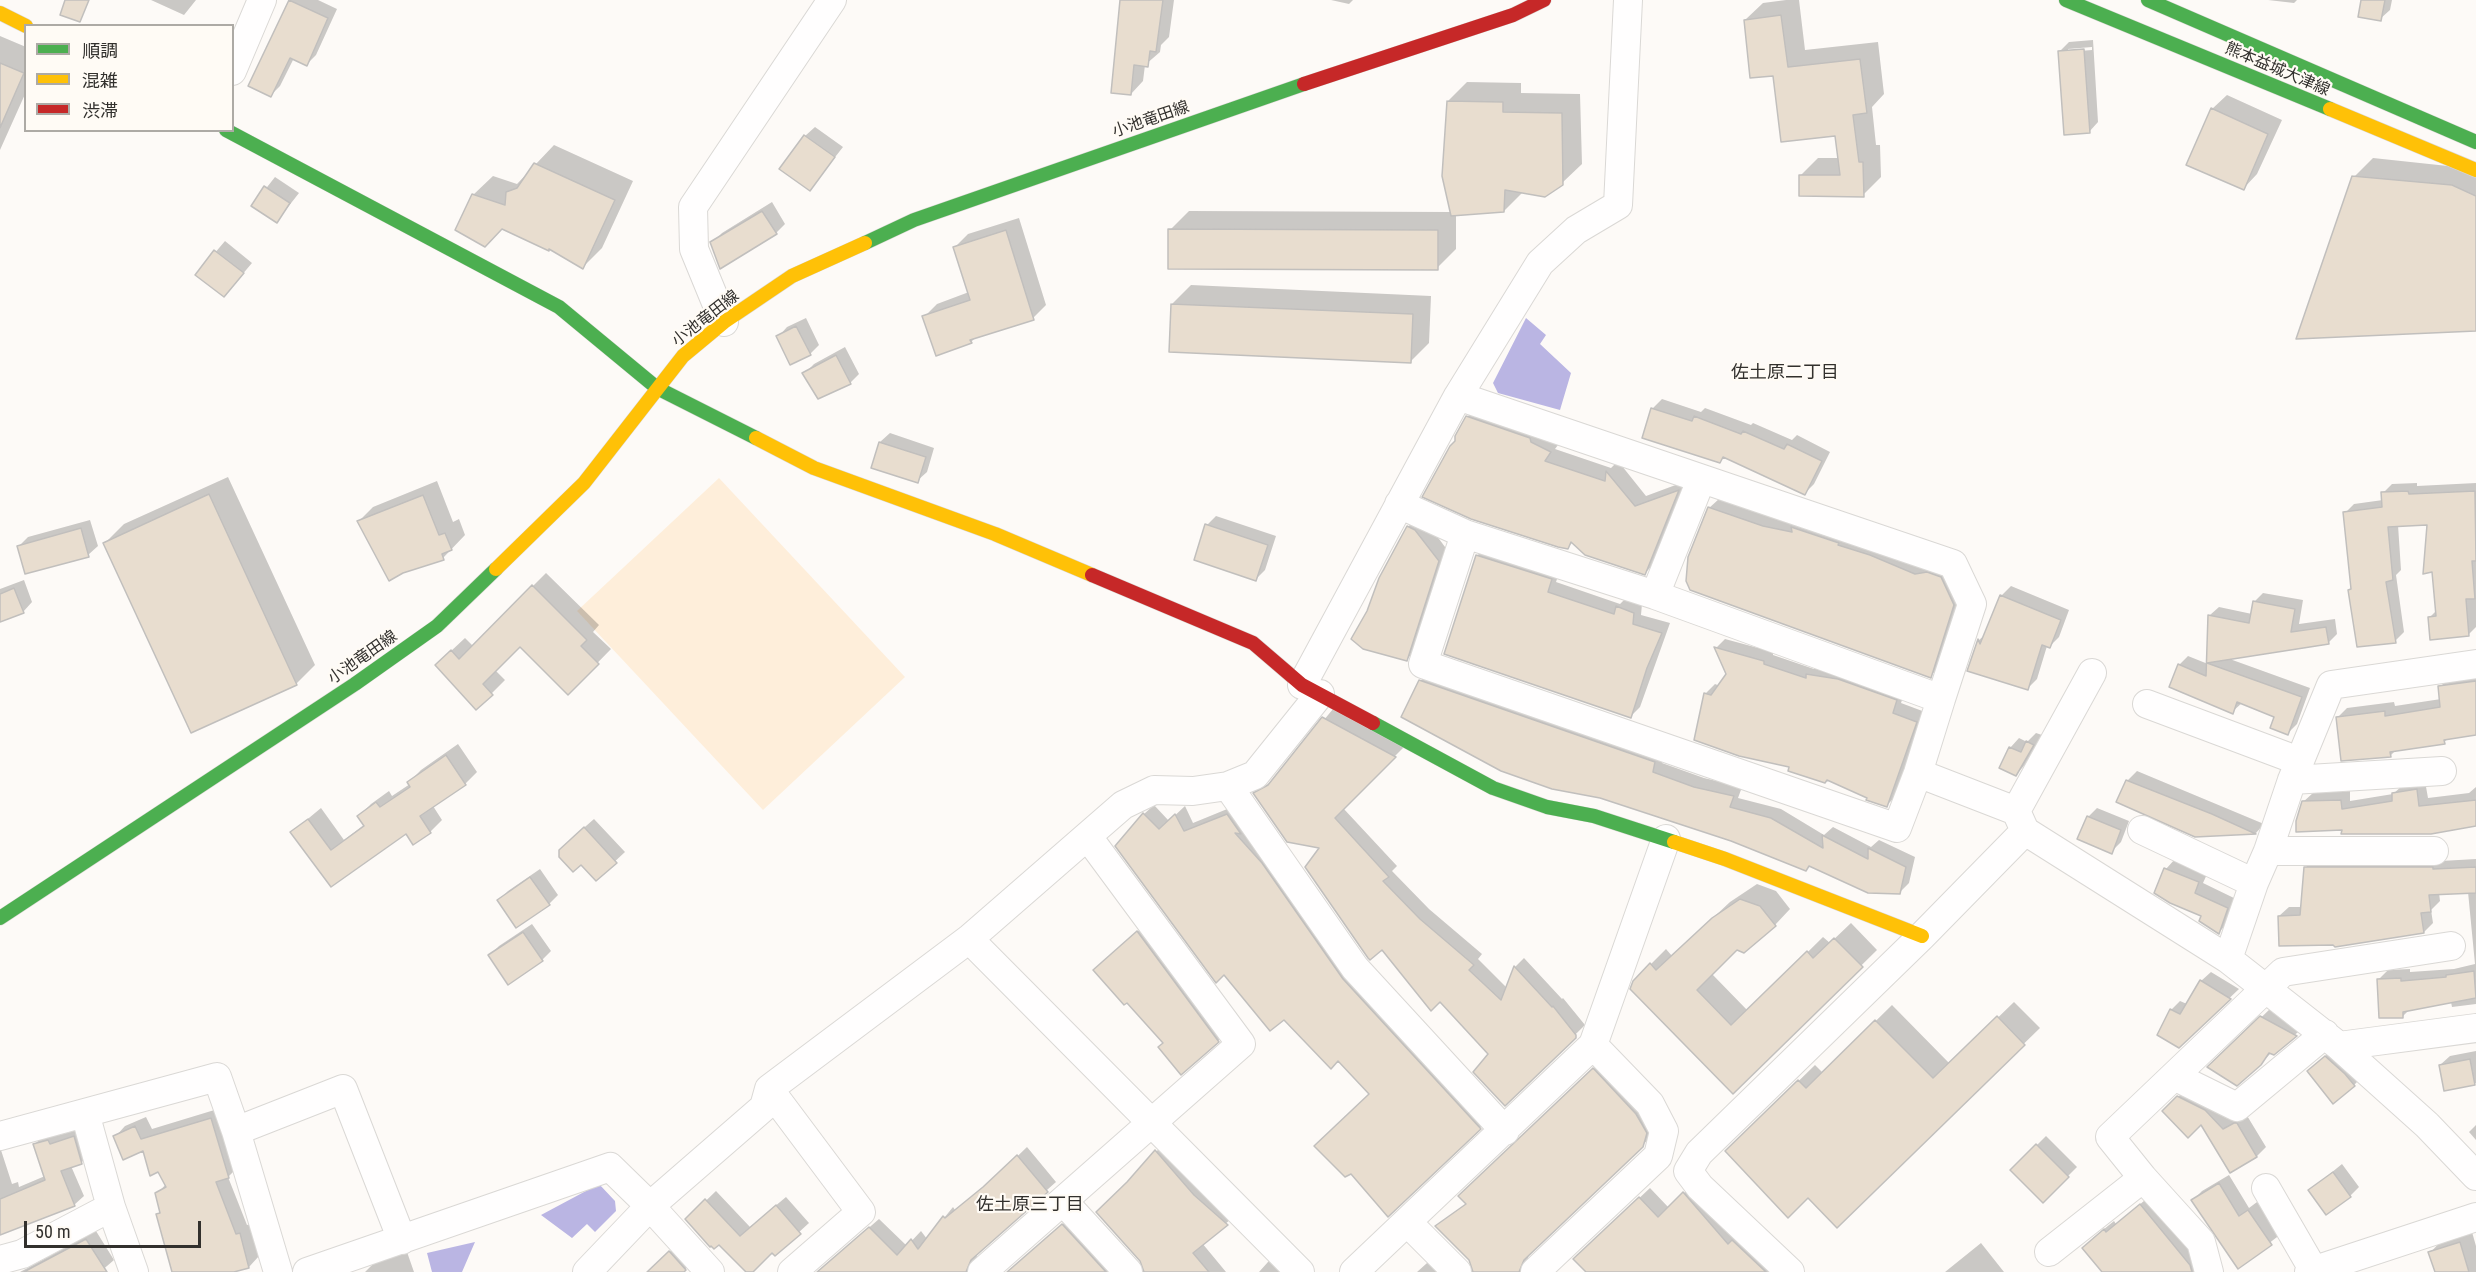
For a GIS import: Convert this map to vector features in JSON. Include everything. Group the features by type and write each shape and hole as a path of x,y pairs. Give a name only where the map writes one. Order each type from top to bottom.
{"main road":[{"name":"小池竜田線","path":"0,918 355,684 437,626 584,483 683,356 724,321 792,276 914,220 1316,80 1513,15 1544,0"},
{"name":"熊本益城大津線","path":"2066,0 2476,170"},
{"name":"熊本益城大津線","path":"2148,0 2476,142"},
{"path":"0,13 24,25"},
{"path":"230,132 559,306 657,388 814,468 995,534 1253,643 1311,690 1493,788 1547,807 1594,816 1725,859 1923,936"}],"street":[{"path":"234,66 262,0"},
{"path":"724,321 694,249 693,207 832,0"},
{"path":"587,1272 650,1206 764,1107 769,1089 969,939 1123,805 1154,790 1193,791 1228,786 1255,775 1311,690 1399,504 1458,396 1540,263 1576,230 1618,205 1628,0"},
{"path":"1458,396 1953,564 1972,604 1918,773 1897,828 1423,664 1465,534"},
{"path":"1655,595 1701,480"},
{"path":"1399,504 1465,534 1655,595 1941,699"},
{"path":"2228,960 2295,770 2331,685 2476,664"},
{"path":"1790,1272 1700,1187 1688,1171 1698,1153 1923,936 2020,821 2092,673"},
{"path":"2147,704 2295,770 2442,771"},
{"path":"1918,773 2020,821 2228,960 2332,1040 2427,1125 2476,1176"},
{"path":"1228,786 1355,968 1505,1131"},
{"path":"2142,830 2254,883"},
{"path":"982,1272 1241,1044 1088,837"},
{"path":"1354,1272 1593,1045 1666,839"},
{"path":"2268,851 2434,851"},
{"path":"969,939 1299,1272"},
{"path":"2209,1272 2201,1242 2143,1178 2110,1137 2283,972 2451,946"},
{"path":"2174,1076 2237,1107 2332,1040 2476,1028"},
{"path":"1535,1272 1658,1156 1664,1131 1650,1104 1593,1045"},
{"path":"0,1136 217,1077 236,1131 278,1272"},
{"path":"236,1131 343,1089 402,1240"},
{"path":"769,1089 861,1212 792,1272"},
{"path":"85,1113 111,1207 134,1272"},
{"path":"307,1272 610,1167 650,1206 710,1272"},
{"path":"2049,1252 2143,1178"},
{"path":"2266,1188 2311,1271 2476,1217"},
{"path":"1063,1201 1128,1272"},
{"path":"0,1260 22,1254 111,1207"},
{"path":"1407,1222 1457,1272"}],"shaded area":[{"path":"1526,318 1546,335 1540,344 1571,373 1560,410 1498,393 1493,383"},
{"path":"719,478 905,677 763,810 577,611"},
{"path":"599,1184 615,1201 616,1211 595,1232 587,1224 572,1238 541,1215"},
{"path":"475,1242 462,1272 432,1272 427,1253"}],"building":[{"path":"65,0 89,0 80,22 60,15"},
{"path":"289,0 328,18 307,66 290,58 271,97 248,86"},
{"path":"1120,0 1163,0 1156,52 1150,51 1148,67 1134,65 1131,95 1111,93"},
{"path":"2361,0 2385,0 2381,21 2358,17"},
{"path":"1781,15 1788,67 1860,59 1867,113 1853,115 1859,162 1863,162 1864,197 1799,196 1799,175 1840,175 1835,136 1781,142 1773,76 1750,78 1744,20"},
{"path":"2084,49 2090,133 2064,135 2058,51"},
{"path":"0,63 24,73 0,128"},
{"path":"1447,101 1503,102 1503,112 1562,113 1563,185 1545,197 1505,190 1504,212 1451,216 1442,176"},
{"path":"2211,108 2268,134 2244,190 2186,165"},
{"path":"804,135 835,157 810,191 779,169"},
{"path":"534,163 615,200 583,269 549,249 549,251 502,229 485,247 455,230 472,194 505,205 506,192 517,188"},
{"path":"2352,176 2452,185 2476,196 2476,331 2296,339"},
{"path":"264,186 290,203 277,223 251,206"},
{"path":"762,211 777,234 720,269 710,242"},
{"path":"1168,229 1438,230 1438,270 1168,269"},
{"path":"1006,230 1034,320 970,340 972,343 936,356 922,316 970,300 953,247"},
{"path":"214,250 244,273 224,297 195,275"},
{"path":"1171,304 1413,314 1411,363 1169,352"},
{"path":"796,326 811,355 790,365 776,336"},
{"path":"836,355 851,384 818,399 802,373"},
{"path":"1651,408 1692,421 1694,416 1741,434 1743,431 1784,449 1787,444 1822,461 1805,495 1723,457 1720,463 1642,438"},
{"path":"1466,416 1530,438 1531,442 1551,452 1545,461 1605,481 1606,471 1635,506 1679,490 1645,575 1585,555 1571,542 1568,549 1558,547 1471,519 1422,497 1455,441 1455,436"},
{"path":"879,442 926,457 918,483 871,468"},
{"path":"2408,491 2409,494 2475,491 2476,561 2472,561 2475,599 2466,599 2469,636 2430,640 2428,617 2436,616 2432,572 2423,574 2427,525 2388,527 2393,580 2386,582 2396,643 2357,647 2348,590 2351,589 2343,512 2382,507 2381,492"},
{"path":"209,494 297,685 191,733 103,543"},
{"path":"423,495 439,535 445,533 452,550 442,554 444,560 403,573 389,581 357,521"},
{"path":"1708,507 1763,526 1792,532 1791,527 1839,543 1838,545 1870,555 1915,574 1927,572 1941,577 1954,605 1931,678 1690,590 1686,581 1688,557"},
{"path":"1205,524 1268,545 1256,581 1194,560"},
{"path":"1407,526 1415,530 1439,561 1407,661 1363,649 1351,639 1367,611 1379,578"},
{"path":"81,528 89,557 25,574 17,546"},
{"path":"1476,555 1552,579 1548,592 1614,614 1616,606 1634,613 1633,624 1662,633 1647,668 1631,718 1444,654"},
{"path":"532,585 587,640 581,646 599,664 568,695 520,647 483,684 493,695 476,710 435,665 451,650 459,659"},
{"path":"14,588 24,613 0,622 0,594"},
{"path":"2000,595 2061,620 2050,648 2042,645 2028,690 1967,671 1978,639 1980,644"},
{"path":"2253,601 2295,609 2291,632 2326,627 2329,644 2207,663 2302,697 2288,735 2270,728 2274,717 2237,702 2233,714 2169,687 2178,664 2206,676 2208,615 2249,623"},
{"path":"1714,647 1764,661 1764,664 1806,678 1806,674 1838,679 1897,700 1893,713 1917,722 1887,807 1866,800 1867,798 1827,780 1825,783 1788,771 1789,767 1739,756 1694,740 1704,693 1711,695 1726,674"},
{"path":"1419,680 1655,762 1653,772 1694,787 1734,796 1730,807 1771,818 1823,848 1822,835 1868,859 1868,848 1906,867 1900,894 1868,893 1809,866 1806,871 1731,841 1600,798 1552,789 1501,771 1401,717"},
{"path":"2476,681 2476,735 2444,740 2445,744 2390,752 2391,757 2341,761 2336,717 2385,711 2385,716 2440,707 2438,686"},
{"path":"1322,717 1396,757 1335,818 1389,877 1383,881 1420,919 1474,965 1469,970 1501,1000 1514,966 1553,1006 1576,1035 1576,1038 1505,1106 1473,1072 1488,1054 1440,1002 1431,1011 1382,950 1370,960 1368,958 1305,867 1319,848 1287,842 1253,793 1268,785"},
{"path":"2026,741 2034,745 2016,776 1999,768 2009,747 2021,752"},
{"path":"446,755 466,785 420,816 431,833 413,845 406,834 331,887 290,832 308,819 331,850 364,826 357,816 376,802 380,807 410,787 407,782"},
{"path":"2126,780 2256,834 2195,837 2116,802"},
{"path":"2417,789 2419,806 2476,800 2476,826 2431,834 2341,834 2342,830 2296,832 2296,821 2302,801 2341,800 2342,809 2392,801 2392,793"},
{"path":"1143,813 1159,829 1175,814 1184,831 1227,814 1241,834 1235,833 1262,863 1343,979 1481,1129 1388,1217 1351,1174 1345,1177 1314,1146 1369,1094 1338,1061 1331,1069 1284,1020 1270,1031 1224,975 1216,983 1115,846"},
{"path":"2087,816 2121,830 2112,854 2077,839"},
{"path":"584,827 617,863 596,881 581,865 573,872 559,857 559,850"},
{"path":"2304,867 2433,867 2433,869 2476,867 2476,893 2429,895 2431,912 2421,913 2424,933 2335,947 2333,945 2279,946 2278,916 2300,915"},
{"path":"2164,868 2199,882 2195,893 2228,908 2219,934 2199,921 2201,916 2170,903 2154,893"},
{"path":"530,877 550,905 516,928 497,900"},
{"path":"1740,899 1760,906 1776,926 1744,953 1737,950 1697,990 1731,1025 1807,951 1813,958 1834,938 1863,967 1733,1094 1630,989 1633,981 1650,963 1656,970 1712,918"},
{"path":"1137,931 1219,1042 1181,1075 1158,1047 1163,1043 1127,1003 1124,1005 1093,970"},
{"path":"523,932 543,961 508,985 488,955"},
{"path":"2474,971 2476,998 2403,1012 2403,1018 2379,1018 2377,979 2401,978 2401,981 2446,977 2446,975"},
{"path":"2200,980 2231,999 2179,1048 2157,1035 2170,1009 2180,1014"},
{"path":"1997,1016 2025,1045 1837,1228 1808,1198 1788,1218 1725,1151 1798,1080 1806,1088 1875,1020 1933,1078"},
{"path":"2260,1016 2297,1036 2274,1055 2269,1053 2261,1065 2237,1086 2207,1067"},
{"path":"2325,1056 2355,1086 2333,1104 2307,1071"},
{"path":"2470,1059 2475,1085 2444,1091 2439,1065"},
{"path":"1593,1068 1636,1114 1647,1133 1643,1147 1524,1260 1519,1272 1473,1272 1469,1260 1435,1226 1466,1204 1458,1196"},
{"path":"2177,1096 2205,1110 2223,1129 2237,1123 2257,1157 2230,1173 2201,1125 2188,1138 2162,1111"},
{"path":"211,1118 229,1178 216,1182 236,1234 240,1233 249,1268 234,1272 172,1272 156,1214 160,1213 155,1193 166,1187 158,1172 150,1176 143,1151 123,1160 113,1136 135,1126 141,1139"},
{"path":"74,1136 82,1164 61,1171 75,1206 0,1235 0,1199 45,1180 33,1144 48,1140 50,1144"},
{"path":"2036,1144 2069,1177 2043,1203 2010,1170"},
{"path":"1155,1150 1194,1195 1228,1225 1193,1253 1209,1272 1144,1272 1140,1261 1096,1212"},
{"path":"1017,1155 1048,1192 971,1260 966,1272 817,1272 869,1227 897,1255 911,1239 918,1249 943,1216 945,1218 983,1187"},
{"path":"2333,1172 2351,1197 2326,1215 2308,1190"},
{"path":"2219,1183 2239,1216 2248,1210 2272,1245 2238,1269 2191,1200"},
{"path":"1683,1192 1728,1244 1732,1240 1766,1272 1586,1272 1573,1259 1639,1197 1658,1217"},
{"path":"705,1199 740,1236 776,1205 801,1234 775,1256 772,1253 753,1272 746,1272 719,1245 714,1249 710,1247 685,1219"},
{"path":"2140,1204 2190,1265 2192,1272 2102,1272 2082,1248 2104,1229 2106,1232"},
{"path":"1062,1224 1106,1272 1007,1272"},
{"path":"86,1239 107,1272 24,1272 33,1267"},
{"path":"2460,1242 2469,1272 2435,1272 2428,1252"},
{"path":"669,1251 686,1270 684,1272 647,1272"}],"traffic: fast":[{"path":"2066,0 2330,109"},
{"path":"2148,0 2476,142"},
{"path":"865,243 914,220 1304,84"},
{"path":"230,132 559,307 657,388 756,438"},
{"path":"0,918 355,684 437,626 496,569"},
{"path":"1373,723 1493,788 1547,807 1594,816 1674,842"}],"traffic: slow":[{"path":"0,13 24,25"},
{"path":"2330,109 2476,170"},
{"path":"496,569 584,483 683,356 724,322 792,276 865,243"},
{"path":"756,438 814,468 995,534 1092,575"},
{"path":"1674,842 1725,859 1922,936"}],"traffic: jam":[{"path":"1304,84 1513,15 1544,0"},
{"path":"1092,575 1253,643 1302,685 1373,723"}],"district":[{"name":"佐土原二丁目","path":"1785,373"},
{"name":"佐土原三丁目","path":"1030,1205"}]}
